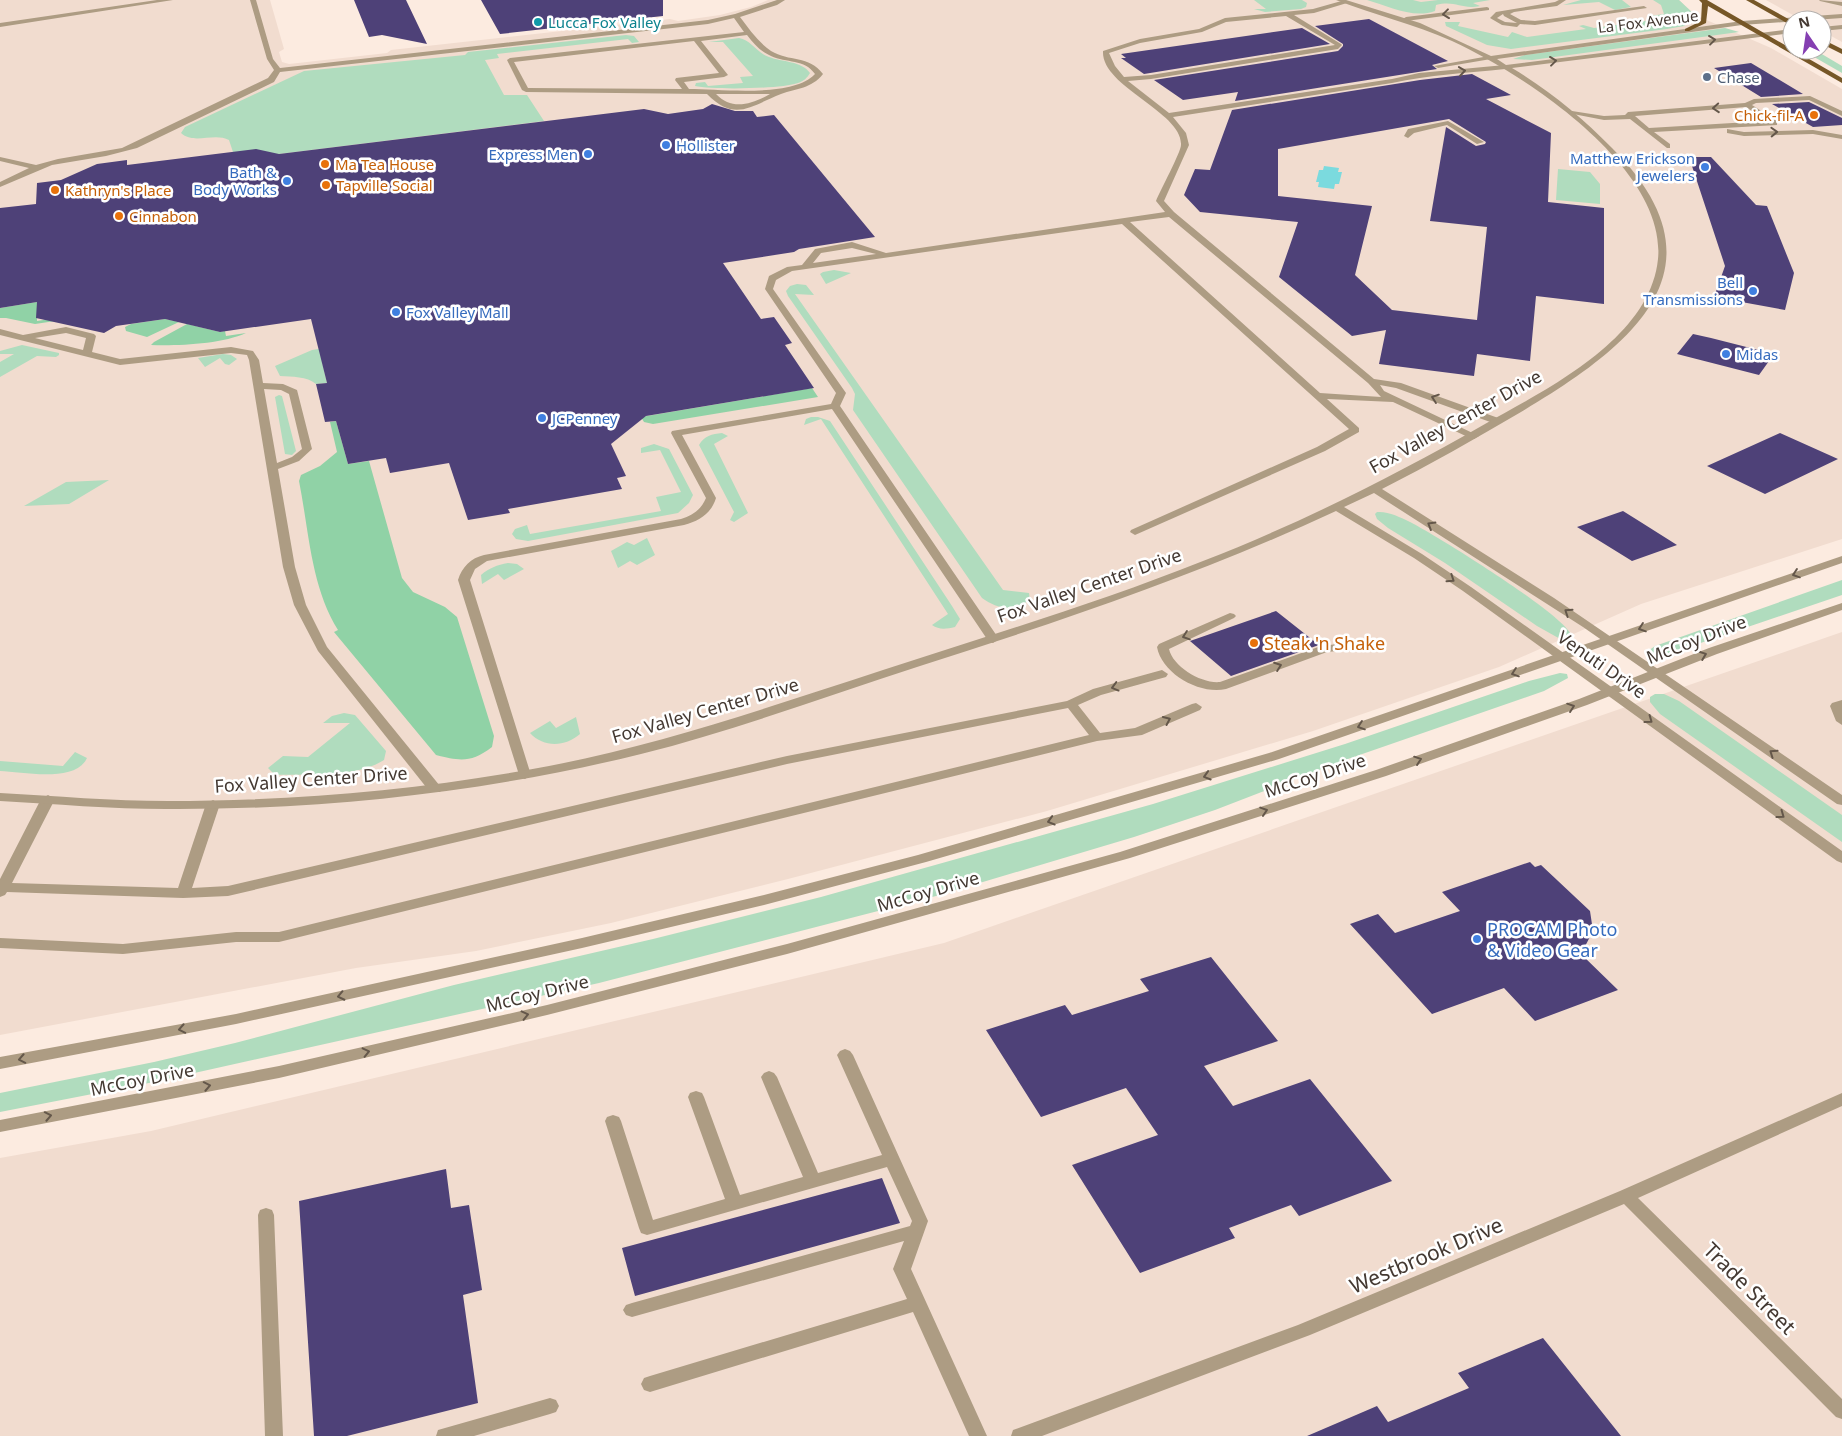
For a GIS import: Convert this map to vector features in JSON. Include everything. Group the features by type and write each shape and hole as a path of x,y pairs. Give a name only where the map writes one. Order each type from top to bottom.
{"main road":[{"path":"1749,0 1782,19"},
{"path":"1704,1 1842,81"},
{"path":"1687,30 1704,22 1704,1"}],"street":[{"path":"0,25 170,0"},
{"path":"253,0 270,58 278,70"},
{"path":"0,185 36,167 56,161 114,153 134,146 271,80 278,70 708,22 736,16 782,0"},
{"path":"1563,0 1554,4 1513,10 1498,14 1493,18 1504,24 1535,23 1644,8"},
{"path":"1822,0 1842,4"},
{"path":"1342,1 1314,11 1225,20 1217,22 1204,30 1119,45 1105,52 1107,60 1121,78 1167,116 1181,129 1185,136 1185,145 1160,201 1171,214 1371,381 1380,393 1474,436"},
{"name":"Fox Valley Center Drive","path":"0,797 168,805 353,797 435,789 524,775 680,740 993,638 1173,576 1311,519 1474,436 1597,358 1619,338 1646,308 1662,273 1663,240 1655,209 1636,177 1572,112 1505,67 1451,38 1406,19 1342,1"},
{"path":"1406,19 1488,9"},
{"path":"1513,10 1507,12 1506,15 1520,22 1535,23"},
{"path":"1121,78 1161,75 1336,48 1339,45 1288,14"},
{"path":"709,92 721,103 748,106 761,102 779,92 813,82 819,74 816,68 804,62 775,55 762,48 736,16"},
{"name":"La Fox Avenue","path":"1782,20 1687,30 1489,58 1422,69 1419,75 1505,67 1782,32"},
{"path":"640,29 651,44"},
{"path":"750,33 510,60 526,90 779,92"},
{"path":"687,91 679,80 724,75 696,39"},
{"path":"1167,116 1392,81 1419,75"},
{"path":"1667,146 1628,114 1747,105 1754,101 1810,98 1842,114"},
{"path":"1648,130 1774,123 1747,105"},
{"path":"1572,112 1604,118 1632,117"},
{"path":"1408,136 1411,130 1448,123 1480,142"},
{"path":"1708,127 1744,134 1813,132 1842,137"},
{"path":"0,159 36,167"},
{"path":"836,406 841,392 769,289 772,277 790,269 1171,214"},
{"path":"1124,221 1355,430 1321,449 1136,532"},
{"path":"804,268 818,251 835,248 852,246 890,255"},
{"path":"20,337 66,330 91,336 87,354"},
{"path":"0,332 120,362 231,350 250,353 254,360 289,567 300,605 322,648 435,789"},
{"path":"1371,381 1398,385 1497,421"},
{"path":"258,386 283,387 294,392 307,449 304,454 287,463 272,467"},
{"path":"1317,396 1396,400"},
{"path":"836,406 993,638"},
{"path":"524,775 464,580 466,572 472,564 484,558 684,522 699,516 708,507 711,498 676,433 836,406"},
{"name":"Venuti Drive","path":"1374,488 1411,513 1477,552 1609,639 1842,802"},
{"name":"Venuti Drive","path":"1336,506 1418,556 1842,858"},
{"name":"McCoy Drive","path":"0,1063 236,1019 582,943 764,900 921,859 1265,758 1561,658 1609,639 1842,559"},
{"name":"McCoy Drive","path":"0,1126 288,1070 547,1010 787,949 1125,855 1390,770 1842,606"},
{"path":"1230,616 1193,634 1168,643 1163,647 1165,657 1186,676 1199,684 1222,686 1325,649 1379,644"},
{"path":"48,799 1,890 183,893 228,891 788,760 1071,704 1097,692 1162,674"},
{"path":"1071,704 1097,737"},
{"path":"1842,704 1836,706 1842,721"},
{"path":"0,943 123,949 236,937 279,937 1097,737 1138,732 1196,707"},
{"path":"183,893 213,804"},
{"path":"845,1056 920,1221 902,1269 978,1436"},
{"path":"769,1077 813,1181"},
{"path":"696,1096 735,1203"},
{"name":"Westbrook Drive","path":"1020,1436 1304,1330 1626,1196 1842,1099"},
{"path":"613,1121 647,1228 892,1159"},
{"name":"Trade Street","path":"1626,1196 1842,1411"},
{"path":"266,1215 274,1436"},
{"path":"632,1310 916,1231"},
{"path":"650,1384 918,1303"},
{"path":"445,1436 550,1406"}],"shaded area":[{"name":"Fox Valley Mall","path":"0,0 270,0 284,49 279,52 282,62 289,64 387,53 391,50 670,19 678,21 720,15 751,7 768,0 1679,0 1695,15 1771,48 1782,54 1782,60 1792,60 1842,89 1842,539 1641,604 1499,667 1313,731 1047,811 611,923 476,951 356,968 0,1035"},
{"path":"1766,0 1842,0 1842,42 1832,36 1832,10 1784,10"},
{"path":"1842,632 1842,1436 0,1436 0,1158 151,1131 944,943"}],"green space":[{"path":"1254,0 1302,0 1307,3 1306,7 1301,9 1265,12 1254,9 1266,9"},
{"path":"1367,0 1413,0 1421,2 1438,0 1490,0 1473,3 1480,6 1473,7 1449,4 1436,5 1435,11 1418,14 1401,11"},
{"path":"1581,0 1622,0 1631,7 1615,10 1599,2 1563,5"},
{"path":"1653,0 1679,0 1695,15 1694,20 1684,26 1667,29 1511,49 1487,45 1446,26 1445,22 1460,22 1458,26 1508,37 1512,32 1527,37 1586,29 1579,26 1583,25 1594,28 1659,19 1650,16 1664,14 1661,5"},
{"path":"1725,28 1739,32 1532,60 1513,59 1525,55"},
{"path":"626,35 634,36 639,42 632,43 628,39 497,54 499,58 485,60 504,95 527,95 544,121 279,154 233,152 229,140 217,137 192,138 181,133 185,127 304,71 465,55 468,52"},
{"path":"739,38 747,41 765,55 802,66 810,73 800,82 777,87 731,88 695,86 696,83 705,82 708,86 743,83 740,77 753,76 723,42 709,42"},
{"path":"1819,60 1832,60 1842,66 1842,73"},
{"path":"1558,169 1590,172 1600,184 1600,204 1556,200"},
{"path":"834,270 851,273 826,284 820,274"},
{"path":"797,284 806,285 814,295 795,294 1003,590 1029,593 1030,600 1017,606 1006,608 994,605 982,598 853,410 855,394 852,388 788,296 786,291 790,286"},
{"path":"37,302 37,321 62,317 62,320 35,324 0,318 0,308"},
{"path":"165,319 179,322 147,337 126,331 125,327 131,324"},
{"path":"187,324 220,332 225,331 226,336 246,333 213,342 187,345 151,345"},
{"path":"22,345 59,353 59,355 56,357 37,356 0,377 0,362 14,354 0,354 0,351"},
{"path":"325,348 322,362 327,383 316,384 304,378 280,376 275,366 312,350"},
{"path":"223,354 231,355 237,359 229,365 225,364 220,358 205,367 198,358"},
{"path":"812,388 818,397 653,424 644,422 641,417"},
{"path":"282,396 296,451 292,455 285,454 275,397"},
{"path":"818,417 830,421 960,619 955,627 943,629 932,625 948,614 821,419 804,425 806,419"},
{"path":"336,421 348,464 369,461 402,578 413,592 445,607 457,617 494,736 492,747 478,756 452,759 436,755 334,632 338,630 329,613 316,577 299,481 301,475 320,466 337,452 330,422"},
{"path":"722,433 728,436 714,444 748,513 734,522 730,520 734,512 699,445 703,439"},
{"path":"654,444 669,449 693,495 689,503 678,513 528,541 516,539 512,534 515,529 527,525 530,534 661,511 656,497 681,492 660,450 641,453 641,448"},
{"path":"109,480 69,504 24,506 66,482"},
{"path":"1377,512 1398,516 1471,558 1549,612 1565,627 1572,637 1562,640 1537,626 1445,563 1388,528 1377,519 1375,514"},
{"path":"647,538 655,555 637,565 630,561 618,568 611,551 627,542 634,545"},
{"path":"508,563 517,564 524,569 504,580 498,574 482,584 481,575 493,567"},
{"path":"1842,580 1842,595 1677,651 1656,657 1650,655 1648,651 1655,646"},
{"path":"1560,673 1567,674 1568,678 1544,691 1345,760 1215,810 1134,837 936,896 599,983 154,1082 0,1112 0,1093 154,1062 235,1043 454,985 653,939 821,897 1153,804 1345,744 1529,681"},
{"path":"1655,694 1664,694 1679,701 1842,815 1842,842 1660,714 1650,702 1650,697"},
{"path":"344,713 355,715 386,751 384,760 360,770 317,775 275,775 268,768 283,756 308,757 350,723 323,723 332,716"},
{"path":"576,717 580,734 568,741 555,744 548,743 530,733 550,721 556,728"},
{"path":"75,752 87,758 81,766 72,771 35,774 0,771 0,761 63,766"}],"water":[{"path":"1324,166 1339,168 1338,172 1342,172 1339,184 1335,184 1334,189 1318,187 1319,182 1316,182 1319,170 1323,170"}],"building":[{"path":"354,0 406,0 427,44 382,35 369,37"},
{"path":"481,0 663,0 663,16 500,34"},
{"path":"1369,19 1448,61 1432,65 1437,69 1235,101 1238,92 1183,100 1154,80 1338,51 1343,44 1315,26"},
{"path":"1302,28 1330,44 1144,74 1121,58 1126,58 1121,54"},
{"path":"1751,63 1803,94 1761,97 1714,68"},
{"path":"1472,74 1511,95 1486,99 1551,133 1548,202 1604,208 1604,304 1536,296 1530,361 1477,354 1474,376 1379,364 1386,330 1352,336 1279,277 1298,222 1200,212 1184,195 1195,169 1210,170 1232,110 1420,80","holes":["1449,119 1486,142 1476,146 1446,127 1430,221 1487,227 1477,320 1392,310 1355,275 1372,206 1278,196 1278,149"]},
{"name":"Chick-fil-A","path":"1809,102 1842,118 1842,125 1813,127 1772,104"},
{"name":"Fox Valley Mall","path":"712,104 735,111 753,111 757,117 774,115 875,237 723,263 761,319 774,317 792,343 785,345 814,388 646,416 611,444 626,476 617,478 622,489 508,509 510,513 468,520 449,463 390,473 386,458 348,464 336,421 325,422 316,384 327,383 311,319 220,332 165,319 116,326 104,333 36,318 37,302 0,308 0,208 36,204 37,183 61,180 97,164 127,160 127,165 256,149 279,154 644,109 668,114 703,109"},
{"path":"1689,157 1711,157 1756,205 1767,206 1794,273 1785,310 1714,297 1725,266"},
{"name":"Midas","path":"1693,334 1774,354 1759,375 1677,354"},
{"path":"1780,433 1838,459 1765,494 1707,466"},
{"path":"1623,511 1677,545 1632,561 1577,527"},
{"name":"Steak 'n Shake","path":"1276,611 1319,645 1231,676 1190,641"},
{"name":"PROCAM Photo & Video Gear","path":"1530,862 1535,867 1541,865 1590,911 1593,931 1581,954 1618,990 1535,1021 1504,988 1432,1014 1350,924 1378,914 1395,933 1460,911 1442,892"},
{"path":"1211,957 1278,1041 1204,1066 1233,1106 1310,1079 1392,1181 1299,1216 1291,1205 1229,1228 1235,1238 1140,1273 1072,1165 1158,1135 1126,1088 1041,1117 986,1030 1065,1005 1072,1015 1149,991 1140,979"},
{"path":"446,1169 451,1208 469,1205 482,1290 463,1295 478,1403 347,1436 314,1436 299,1201"},
{"path":"882,1178 900,1223 635,1296 622,1248"},
{"path":"1543,1338 1621,1436 1307,1436 1377,1406 1388,1422 1469,1388 1458,1373"}],"place":[{"name":"Lucca Fox Valley","path":"538,22"},
{"name":"Chase","path":"1707,77"},
{"name":"Chick-fil-A","path":"1814,115"},
{"name":"Hollister","path":"666,145"},
{"name":"Express Men","path":"588,154"},
{"name":"Ma Tea House","path":"325,164"},
{"name":"Matthew Erickson Jewelers","path":"1705,167"},
{"name":"Bath & Body Works","path":"287,181"},
{"name":"Tapville Social","path":"326,185"},
{"name":"Kathryn's Place","path":"55,190"},
{"name":"Cinnabon","path":"119,216"},
{"name":"Bell Transmissions","path":"1753,291"},
{"name":"Fox Valley Mall","path":"396,312"},
{"name":"Midas","path":"1726,354"},
{"name":"JCPenney","path":"542,418"},
{"name":"Steak 'n Shake","path":"1254,643"},
{"name":"PROCAM Photo & Video Gear","path":"1477,939"}]}
